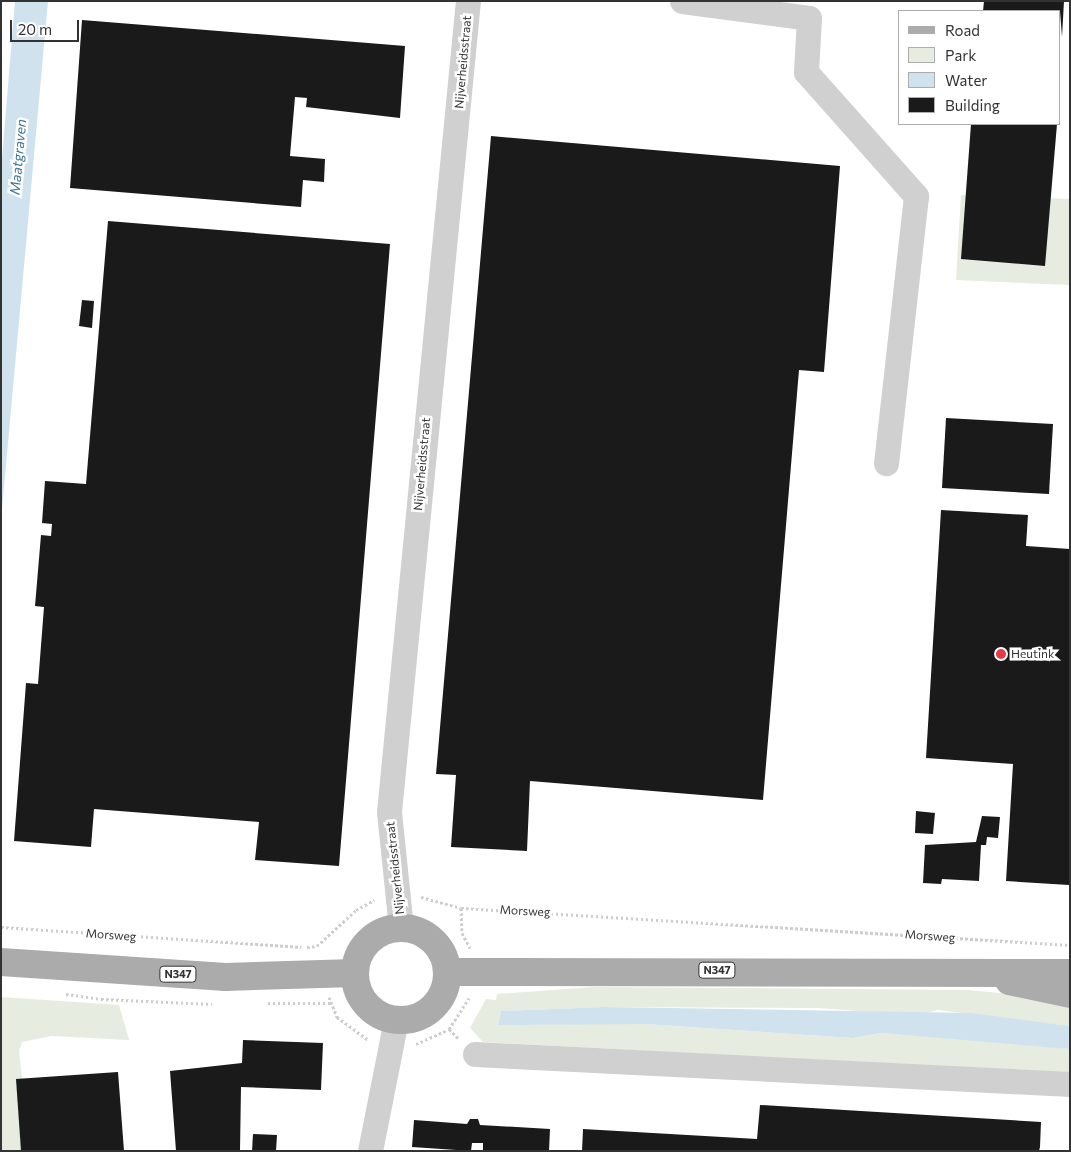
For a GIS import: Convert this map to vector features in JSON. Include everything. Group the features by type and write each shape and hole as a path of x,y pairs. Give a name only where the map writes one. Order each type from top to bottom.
{"main road":[{"path":"401,928 433,940 443,955 447,972 436,1003 418,1017 396,1020 366,1004 354,974 356,962 368,941 383,932 401,928"},
{"name":"N347","path":"1,962 225,977 354,974"},
{"name":"N347","path":"447,972 793,970 988,975 1029,970 1070,973"},
{"name":"N347","path":"988,975 1041,990 1070,994"}],"street":[{"name":"Nijverheidsstraat","path":"401,928 389,812 468,1"},
{"path":"682,1 809,18 806,72 916,196 886,463"},
{"path":"370,1151 396,1020"},
{"path":"475,1054 1070,1084"}],"path":[{"name":"Morsweg","path":"1,927 278,947 318,946 356,910 397,892 461,908 1070,945"},
{"path":"326,940 329,998 337,1017 365,1039 390,1049 419,1043 449,1029"}],"green space":[{"path":"961,195 1070,199 1070,285 956,280"},
{"path":"594,987 968,990 1021,995 1070,1003 1070,1026 938,1010 918,1015 817,1008 604,1007 501,1011 498,1024 645,1024 853,1038 881,1033 1039,1045 1070,1049 1070,1074 483,1042 470,1028 486,999 496,1000 497,994"},
{"path":"1,997 119,1005 129,1040 51,1036 22,1042 19,1051 30,1151 1,1151"}],"water":[{"name":"Maatgraven","path":"15,1 48,1 1,520 1,171"},
{"path":"604,1007 971,1013 1070,1026 1070,1049 881,1033 853,1038 645,1024 498,1025 501,1011"}],"building":[{"path":"984,1 1064,1 1062,37 1061,10 983,10"},
{"path":"82,20 405,46 400,118 306,107 307,98 295,97 290,156 325,159 324,182 303,180 301,207 70,188"},
{"path":"971,125 1057,125 1045,266 961,259"},
{"path":"491,136 840,166 824,372 799,370 763,800 530,781 527,851 451,847 456,775 436,774"},
{"path":"108,221 390,244 339,866 255,860 259,822 94,809 91,847 14,841 26,683 38,684 44,607 35,606 41,535 51,536 52,524 42,523 45,481 86,484"},
{"path":"82,300 94,301 92,328 79,326"},
{"path":"946,418 1053,424 1049,494 942,488"},
{"name":"Heutink","path":"941,510 1028,515 1026,546 1070,549 1069,885 1006,881 1013,764 926,758"},
{"path":"916,811 935,813 933,834 915,833"},
{"path":"982,816 1000,817 998,838 987,837 986,845 981,845 979,881 942,879 941,884 923,883 925,845 976,842"},
{"path":"243,1040 323,1043 321,1090 241,1087 240,1151 176,1151 170,1071 242,1063"},
{"path":"118,1072 124,1151 21,1151 16,1079"},
{"path":"760,1105 1041,1122 1040,1147 1039,1151 582,1151 583,1129 757,1139"},
{"path":"470,1119 478,1119 480,1125 550,1129 549,1151 483,1151 483,1143 472,1143 471,1151 412,1147 414,1120 467,1124"},
{"path":"253,1134 277,1135 276,1151 252,1151"}],"place":[{"name":"Heutink","path":"1001,654"}]}
